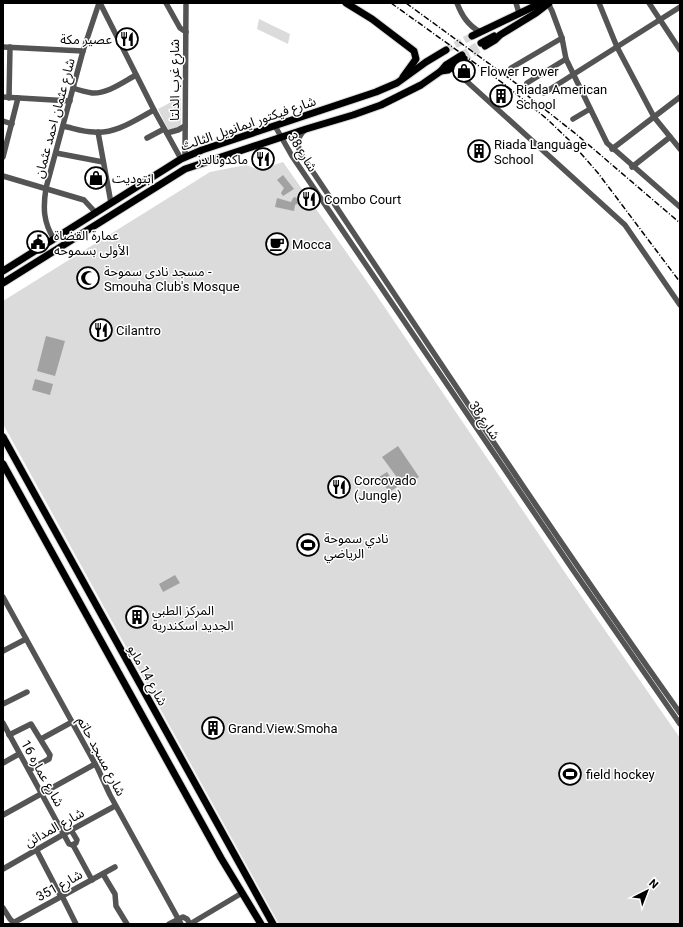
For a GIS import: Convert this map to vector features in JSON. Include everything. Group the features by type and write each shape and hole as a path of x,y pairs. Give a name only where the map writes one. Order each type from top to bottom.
{"main road":[{"path":"346,3 372,19 414,51 416,59 397,83"},
{"path":"472,36 541,3"},
{"path":"483,44 495,40 500,35 536,13 548,3"},
{"name":"شارع فيكتور ايمانويل الثالث","path":"3,271 183,158 206,148 376,92 397,83 426,62 446,50"},
{"name":"شارع فيكتور ايمانويل الثالث","path":"3,284 180,172 193,166 381,105 421,85 441,71 446,65 463,57 452,68 441,71"},
{"path":"376,92 381,105"},
{"name":"شارع 14 مايو","path":"3,437 273,924"},
{"name":"شارع 14 مايو","path":"3,464 221,858 256,920 261,924"},
{"path":"57,562 61,558 69,557"}],"street":[{"name":"شارع عثمان احمد عثمان","path":"54,238 48,228 44,214 46,188 83,51 100,3"},
{"path":"100,3 154,110 183,158"},
{"path":"166,3 180,28 186,32"},
{"name":"شارع غرب الدلتا","path":"183,158 185,126 186,3"},
{"path":"457,3 467,22 480,32"},
{"path":"516,3 519,13"},
{"path":"548,3 562,38 566,58 605,140 612,149 632,167 680,207"},
{"path":"599,3 617,47 654,117 680,149"},
{"path":"649,3 680,50"},
{"path":"544,93 680,7"},
{"path":"511,68 562,38"},
{"path":"3,47 83,51"},
{"path":"10,47 6,98 70,102"},
{"path":"527,83 566,58"},
{"path":"452,68 625,225 680,305"},
{"path":"73,88 91,93 97,93 109,89 136,75"},
{"path":"612,149 680,97"},
{"path":"3,157 18,98"},
{"path":"573,119 590,109"},
{"path":"63,126 86,131 107,132 121,127 154,110"},
{"path":"3,121 12,124"},
{"path":"147,138 166,131 178,130 185,126"},
{"name":"شارع 38","path":"275,126 292,156 530,502 680,724"},
{"name":"شارع 38","path":"306,129 299,136 298,142 301,154 530,502 680,713"},
{"path":"98,132 111,203"},
{"path":"632,167 670,137"},
{"path":"56,153 103,162"},
{"path":"3,176 84,200 96,213"},
{"name":"شارع مسجد حاتم","path":"4,601 95,764 115,806 179,922"},
{"path":"3,651 26,639"},
{"path":"3,704 27,692"},
{"name":"شارع عماره 16","path":"3,722 69,844 73,844"},
{"path":"41,739 72,722"},
{"path":"9,734 31,724 41,739 50,757 29,770"},
{"path":"3,763 19,754"},
{"path":"3,815 95,764"},
{"name":"شارع المدائن","path":"3,869 36,849 115,806"},
{"path":"71,830 77,840 73,844 92,880"},
{"path":"36,849 76,924"},
{"name":"شارع 351","path":"14,923 114,868"},
{"path":"103,874 115,894 116,906 127,924"},
{"path":"169,924 179,922 184,917 190,924 242,894"},
{"path":"3,908 14,923"}],"shaded area":[{"path":"259,19 290,34 288,44 257,29"},
{"path":"181,97 181,125 173,130 168,129 158,109"},
{"name":"نادي سموحة الرياضي","path":"283,162 375,293 570,580 680,738 680,924 279,924 3,424 3,301 210,172 246,165 259,170"},
{"path":"283,175 294,189 283,196 281,193 284,188 277,180"},
{"path":"295,197 299,200 299,203 295,205 294,211 275,207 277,198 291,202"},
{"path":"46,336 65,341 55,376 37,371"},
{"path":"35,379 53,384 50,395 32,390"},
{"path":"398,446 419,477 404,487 382,457"},
{"path":"387,472 397,487 389,492 379,477"},
{"path":"175,575 180,583 163,592 159,584"}],"tunnel":[{"path":"446,50 472,36"},
{"path":"462,55 481,43"},
{"path":"464,59 485,46"}],"railway":[{"path":"391,3 504,84 547,119 569,140 598,173 680,282"},
{"path":"406,3 525,90"},
{"path":"519,89 576,134 680,223"}],"place":[{"name":"عصير مكة","path":"127,39"},
{"name":"Flower Power","path":"464,71"},
{"name":"Riada American School","path":"501,96"},
{"name":"Riada Language School","path":"479,151"},
{"name":"ماكدونالدز","path":"263,159"},
{"name":"ابتوديت","path":"96,178"},
{"name":"Combo Court","path":"309,199"},
{"name":"عمارة القضاة الأولى بسموحه","path":"38,242"},
{"name":"Mocca","path":"277,244"},
{"name":"مسجد نادى سموحة - Smouha Club's Mosque","path":"88,278"},
{"name":"Cilantro","path":"101,330"},
{"name":"Corcovado (Jungle)","path":"339,487"},
{"name":"نادي سموحة الرياضي","path":"308,545"},
{"name":"المركز الطبى الجديد اسكندرية","path":"137,617"},
{"name":"Grand.View.Smoha","path":"213,728"},
{"name":"field hockey","path":"570,774"}]}
